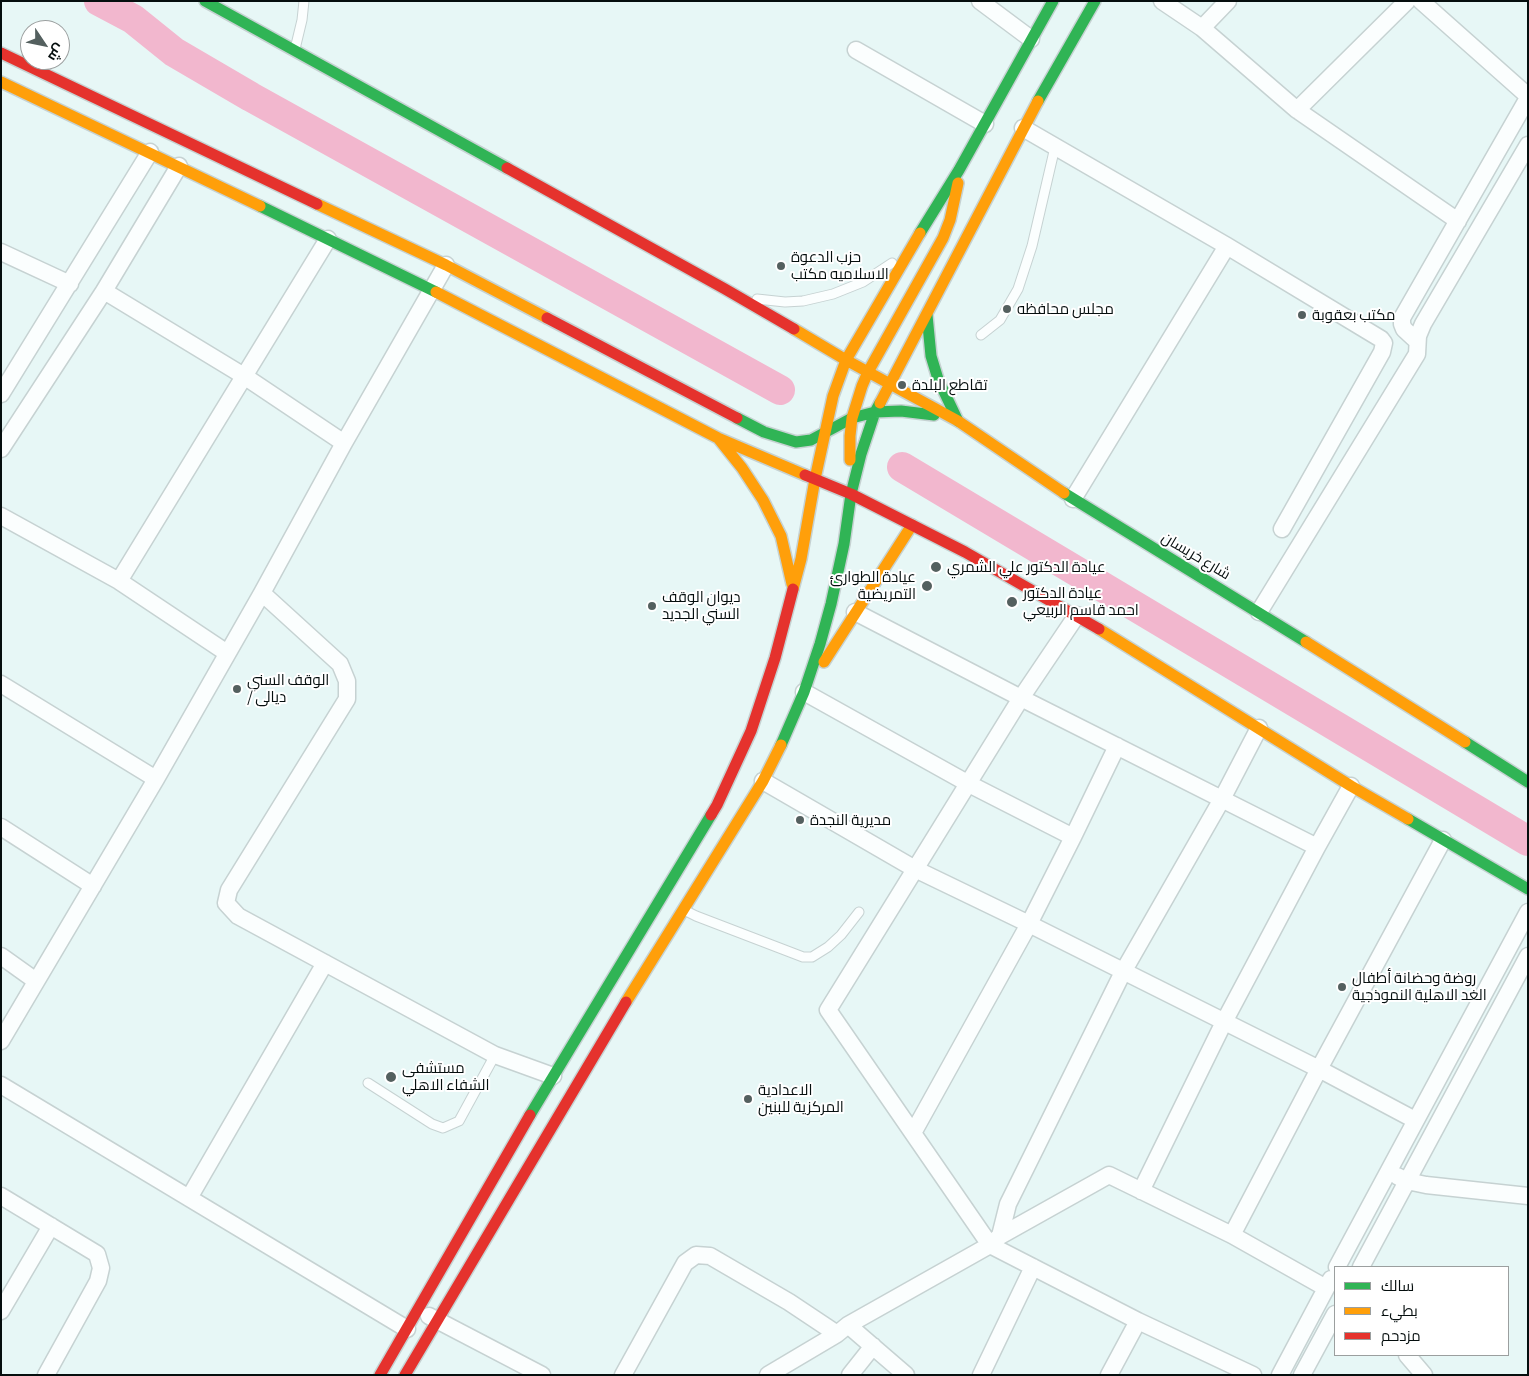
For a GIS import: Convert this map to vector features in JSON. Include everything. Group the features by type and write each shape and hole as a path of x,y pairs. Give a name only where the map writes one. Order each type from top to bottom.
{"street":[{"name":"شارع خريسان","path":"205,1 958,421 1073,499 1259,612 1528,782"},
{"path":"980,1 1031,39"},
{"path":"380,1375 553,1076 717,805 751,731 775,658 801,558 815,479 833,396 846,360 913,244 959,170 1053,1"},
{"path":"405,1375 624,1005 763,781 785,737 804,692 820,644 832,604 844,544 851,494 861,454 875,412 1023,128 1095,1"},
{"path":"1162,1 1202,28 1296,110 1458,220"},
{"path":"1202,28 1228,1"},
{"path":"1296,110 1407,1"},
{"path":"1417,341 1404,329 1402,318 1528,97 1421,1"},
{"path":"856,50 985,124"},
{"path":"1,53 446,265 764,432 796,442 810,440 852,418 875,412 901,410 925,413 958,421"},
{"path":"1,82 180,166 431,289 718,438 851,494 965,552 1077,615 1351,786 1528,889"},
{"path":"1023,128 1227,246 1381,339 1384,343 1382,352 1282,530"},
{"path":"1259,612 1417,354 1417,341 1423,324 1528,145"},
{"path":"1,394 150,152"},
{"path":"1,449 104,291 180,166"},
{"path":"851,494 850,454 852,418 862,386 943,238 956,200 959,170"},
{"path":"118,581 328,239"},
{"path":"1073,499 1227,246"},
{"path":"1,252 70,284"},
{"path":"1,1041 156,779 446,265"},
{"path":"104,291 244,376 344,443"},
{"path":"927,315 932,356 938,379 958,421"},
{"path":"718,438 742,468 768,509 781,536 793,591"},
{"path":"1,516 118,581 227,653"},
{"path":"804,692 912,525"},
{"path":"262,593 340,664 347,681 346,699 229,890 226,903 238,916 496,1055 553,1076"},
{"path":"855,612 1317,847"},
{"path":"1077,615 1021,698 828,1010 913,1133 995,1240 1034,1267 1138,1321 1253,1375"},
{"path":"1,684 156,779"},
{"path":"804,692 968,784 1073,837"},
{"path":"995,1240 1008,1204 1123,972 1222,799 1259,728"},
{"path":"913,1133 1029,924 1117,746"},
{"path":"763,781 915,869 1318,1069 1415,1120"},
{"path":"1141,1191 1224,1022 1351,786"},
{"path":"1,827 94,886"},
{"path":"1232,1235 1318,1069 1442,840"},
{"path":"1338,1266 1528,912"},
{"path":"1,956 36,981"},
{"path":"1361,1266 1528,956"},
{"path":"189,1198 325,963"},
{"path":"1,1085 407,1329"},
{"path":"1389,1170 1407,1181 1426,1185 1528,1196"},
{"path":"768,1375 843,1329 1109,1175 1232,1235 1326,1288"},
{"path":"1,1196 97,1254 101,1268 98,1281 46,1375"},
{"path":"1,1311 51,1226"},
{"path":"623,1375 685,1263 696,1255 710,1256 788,1302 873,1346 906,1375"},
{"path":"981,1375 1034,1267"},
{"path":"1280,1375 1334,1273"},
{"path":"1316,1306 1334,1314"},
{"path":"418,1310 542,1375"},
{"path":"1302,1375 1334,1316"},
{"path":"1109,1375 1138,1321"},
{"path":"850,1375 873,1346"},
{"path":"1407,1356 1424,1375"}],"lane":[{"path":"295,52 304,1"},
{"path":"981,335 1000,320 1018,289 1032,246 1056,146"},
{"path":"725,290 753,298 785,302 803,301 833,294 862,282 889,265 913,244"},
{"path":"683,909 696,916 804,958 812,957 828,948 859,912"},
{"path":"368,1083 432,1124 443,1128 459,1122 496,1055"}],"waterway":[{"path":"99,1 133,19 174,52 251,97 780,390"},
{"path":"902,467 1528,841"}],"traffic: fast":[{"path":"205,1 507,168"},
{"path":"920,233 959,170 1053,1"},
{"path":"1038,101 1095,1"},
{"path":"260,206 436,292"},
{"path":"927,315 931,356 938,379 958,421"},
{"path":"781,745 804,692 820,644 844,544 851,494 861,454 875,412 880,403"},
{"path":"737,418 764,432 796,442 811,440 852,418 875,412 901,411 934,415"},
{"path":"1064,493 1306,642"},
{"path":"1465,742 1528,782"},
{"path":"530,1115 711,815"},
{"path":"1408,819 1528,889"}],"traffic: slow":[{"path":"1,82 260,206"},
{"path":"880,403 1038,101"},
{"path":"850,460 852,418 862,386 943,238 950,220 958,183"},
{"path":"317,204 446,265 547,318"},
{"path":"793,589 801,559 815,479 833,396 846,360 920,233"},
{"path":"436,292 718,438 805,475"},
{"path":"794,329 846,360 958,421 1064,493"},
{"path":"718,438 742,468 763,500 781,536 792,584"},
{"path":"824,662 912,525"},
{"path":"1099,629 1351,786 1408,819"},
{"path":"1306,642 1465,742"},
{"path":"626,1002 763,781 781,745"}],"traffic: jam":[{"path":"1,53 317,204"},
{"path":"507,168 794,329"},
{"path":"547,318 737,418"},
{"path":"805,475 851,494 965,552 1099,629"},
{"path":"711,815 751,731 775,658 793,589"},
{"path":"405,1375 626,1002"},
{"path":"380,1375 530,1115"}],"place":[{"name":"حزب الدعوة الاسلاميه مكتب","path":"781,266"},
{"name":"مجلس محافظه","path":"1007,309"},
{"name":"مكتب بعقوبة","path":"1302,315"},
{"name":"تقاطع البلدة","path":"902,385"},
{"name":"عيادة الدكتور علي الشمري","path":"936,567"},
{"name":"عيادة الطوارئ التمريضية","path":"927,586"},
{"name":"عيادة الدكتور احمد قاسم الربيعي","path":"1012,602"},
{"name":"ديوان الوقف السني الجديد","path":"652,606"},
{"name":"الوقف السني / ديالى","path":"237,689"},
{"name":"مديرية النجدة","path":"800,820"},
{"name":"روضة وحضانة أطفال الغد الاهلية النموذجية","path":"1342,987"},
{"name":"مستشفى الشفاء الاهلي","path":"391,1077"},
{"name":"الاعدادية المركزية للبنين","path":"748,1099"}]}
